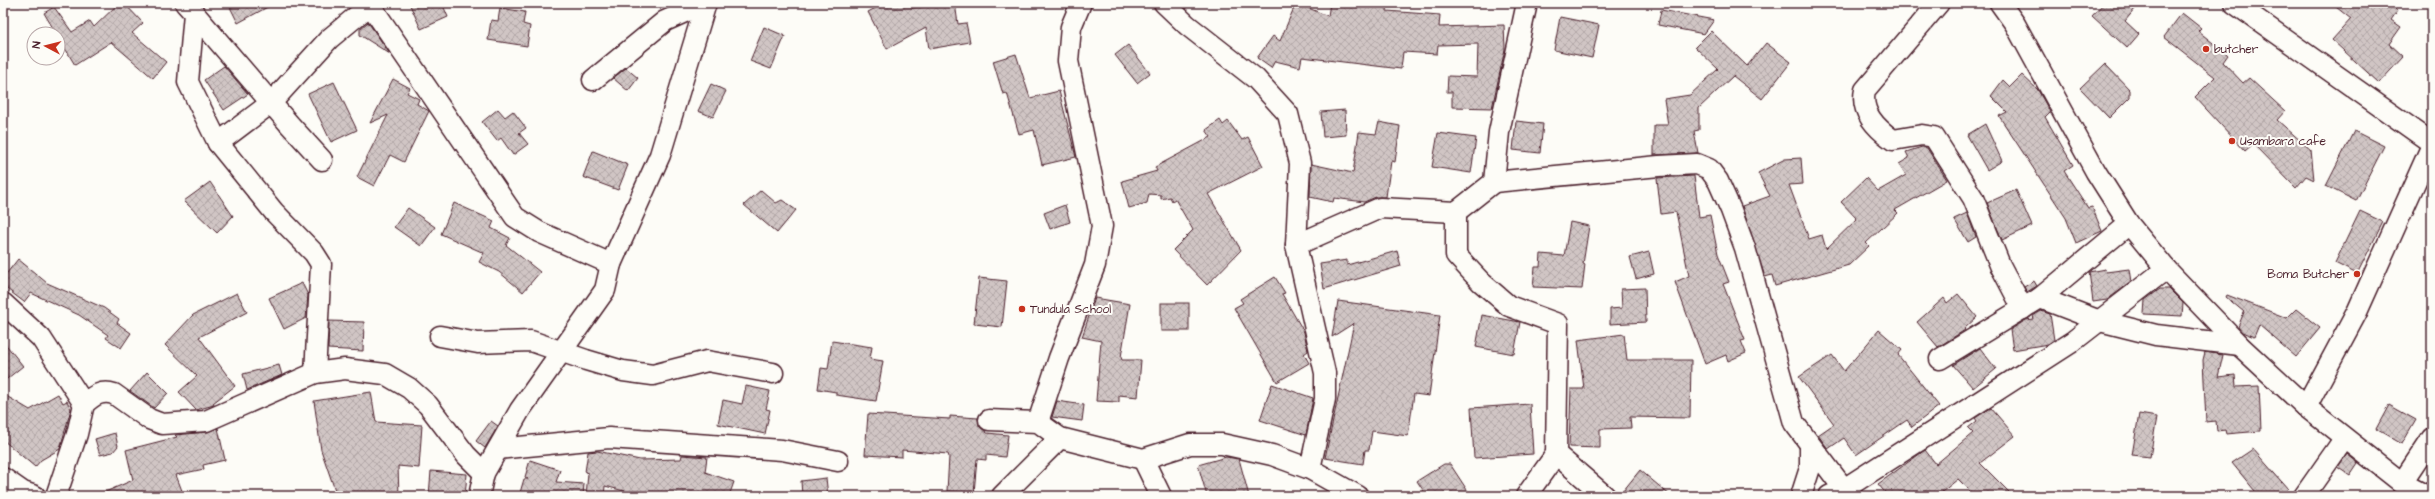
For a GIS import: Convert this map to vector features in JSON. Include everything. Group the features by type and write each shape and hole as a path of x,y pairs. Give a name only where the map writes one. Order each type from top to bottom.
{"street":[{"path":"594,80 665,21 705,3"},
{"path":"479,496 484,473 520,410 605,290 611,264 660,155 705,3"},
{"path":"1038,422 1061,351 1095,265 1102,226 1068,61 1071,27 1081,3"},
{"path":"1164,3 1187,25 1256,79 1288,114 1300,162 1296,245 1325,373 1325,399 1310,469"},
{"path":"1494,182 1499,132 1527,3"},
{"path":"1939,3 1865,90 1862,101 1864,111 1884,134 1893,140 1922,135 1934,138 1973,198 2000,265 2023,309"},
{"path":"2000,3 2015,24 2096,172 2129,224 2166,269 2239,345 2306,407 2344,439 2402,483 2426,496"},
{"path":"2234,3 2432,144 2357,312 2306,407"},
{"path":"218,143 271,103 329,39 370,4 515,217 539,232 611,264"},
{"path":"189,8 322,160"},
{"path":"189,8 188,82 218,143 274,212 314,253 321,264 315,373"},
{"path":"1296,245 1380,208 1456,212 1494,182 1659,166 1697,164 1709,169 1718,181 1731,210 1745,248 1794,423 1842,494 2072,342 2166,269"},
{"path":"1456,212 1456,255 1481,282 1509,306 1558,324 1556,454 1526,496"},
{"path":"1940,358 2040,298 2129,224"},
{"path":"2040,298 2100,321 2156,335 2239,345"},
{"path":"3,303 41,338 84,404"},
{"path":"440,336 478,343 531,341 561,353 623,371 653,375 707,362 773,373"},
{"path":"56,496 77,434 84,404 101,392 114,394 149,419 162,424 206,421 315,373 345,369 385,374 403,385 428,405 466,455 484,473"},
{"path":"989,420 1038,422 1060,438 1142,459 1190,444 1222,444 1272,455 1310,469 1358,496"},
{"path":"498,449 609,438 782,450 838,462"},
{"path":"1002,496 1060,438"},
{"path":"2402,483 2432,438"},
{"path":"2304,496 2344,439"},
{"path":"1801,496 1810,468 1810,445"},
{"path":"1556,454 1605,496"},
{"path":"1142,459 1161,496"},
{"path":"3,478 23,492 35,496"}],"building":[{"path":"119,3 124,3 143,23 132,33 166,62 153,78 111,42 75,65 66,50 66,26 52,26 44,13 54,7 72,32 90,21 94,27"},
{"path":"228,3 275,3 238,23"},
{"path":"409,3 442,3 448,17 421,29"},
{"path":"885,3 910,3 912,8 955,3 958,24 966,23 970,42 929,49 926,28 887,49 868,12"},
{"path":"1296,3 1328,16 1330,3 1388,3 1387,11 1440,15 1439,27 1504,25 1505,49 1492,108 1452,107 1452,92 1447,92 1448,76 1477,77 1478,44 1438,45 1437,54 1403,52 1401,69 1302,57 1300,67 1275,61 1271,68 1257,58 1273,36 1280,41"},
{"path":"2104,3 2140,3 2125,21 2139,34 2127,48 2092,16"},
{"path":"2331,3 2388,3 2398,10 2391,20 2401,27 2389,44 2403,57 2379,83 2332,40 2351,19"},
{"path":"500,8 525,12 523,24 530,26 527,46 488,40 491,20 498,21"},
{"path":"1661,10 1714,20 1704,34 1658,25"},
{"path":"2182,13 2201,28 2198,31 2228,55 2223,62 2243,83 2249,78 2285,111 2277,120 2311,150 2314,180 2306,176 2296,188 2253,144 2245,151 2195,97 2215,77 2164,37"},
{"path":"1560,17 1599,25 1592,58 1554,50"},
{"path":"368,22 390,54 360,35 360,29"},
{"path":"764,27 785,36 771,69 750,61"},
{"path":"1711,31 1747,66 1766,43 1791,62 1762,99 1733,76 1699,108 1699,130 1694,131 1698,153 1654,155 1654,125 1668,125 1664,99 1690,95 1718,69 1695,47"},
{"path":"1128,45 1150,73 1137,83 1115,55"},
{"path":"1016,54 1030,98 1059,91 1076,157 1042,165 1034,130 1019,134 1007,93 1003,94 993,61"},
{"path":"2105,64 2130,90 2130,97 2109,118 2080,88"},
{"path":"224,66 248,94 224,110 204,80"},
{"path":"626,68 638,78 628,91 613,78"},
{"path":"2022,75 2038,90 2050,112 2045,117 2073,165 2064,171 2088,208 2092,207 2102,231 2076,243 2066,218 1999,116 2007,112 1991,96 2003,80 2010,87"},
{"path":"393,79 410,88 407,93 419,99 417,104 429,111 404,162 390,155 374,186 357,177 388,115 370,123"},
{"path":"334,82 357,130 331,142 308,94"},
{"path":"711,84 726,91 713,117 698,111"},
{"path":"498,109 505,117 513,111 526,128 519,133 528,144 513,155 501,138 497,141 482,122"},
{"path":"1345,110 1346,135 1323,137 1321,112"},
{"path":"1220,120 1223,125 1228,121 1242,140 1248,137 1263,166 1208,194 1241,250 1207,285 1173,250 1193,230 1175,199 1172,201 1170,197 1161,199 1161,195 1149,194 1147,203 1129,208 1122,181 1157,171 1155,167 1211,137 1206,130"},
{"path":"1516,121 1543,124 1540,153 1513,150"},
{"path":"1379,122 1400,126 1395,162 1391,161 1386,197 1376,197 1364,202 1334,198 1333,202 1310,197 1311,164 1353,173 1359,132 1376,134"},
{"path":"1985,124 2002,161 1987,170 1967,135"},
{"path":"2354,131 2384,146 2356,201 2326,186"},
{"path":"1438,133 1476,138 1471,173 1432,167"},
{"path":"1922,147 1927,148 1947,180 1895,210 1898,213 1866,243 1869,246 1849,265 1775,286 1772,275 1765,277 1742,206 1770,196 1758,173 1785,159 1801,158 1803,184 1789,185 1809,239 1822,235 1826,249 1857,219 1841,202 1866,178 1878,191 1906,175 1899,164 1909,158 1906,152"},
{"path":"593,151 628,165 618,190 583,177"},
{"path":"1694,176 1699,217 1710,215 1718,254 1729,282 1723,284 1745,340 1741,341 1746,353 1728,361 1726,355 1705,364 1675,282 1689,276 1676,212 1661,214 1657,178"},
{"path":"210,182 233,216 217,233 184,201"},
{"path":"761,190 776,203 782,200 796,210 777,233 744,205"},
{"path":"2016,190 2032,226 2002,240 1987,203"},
{"path":"454,203 494,221 491,228 510,238 506,245 540,272 523,292 499,272 479,262 484,253 441,234"},
{"path":"1065,205 1070,222 1050,229 1044,213"},
{"path":"408,208 435,227 421,246 394,227"},
{"path":"2360,211 2383,222 2357,274 2335,263"},
{"path":"1967,213 1976,237 1968,242 1954,219"},
{"path":"1570,222 1589,226 1583,264 1585,264 1582,289 1533,287 1535,267 1540,267 1541,254 1564,256"},
{"path":"1397,251 1401,266 1324,289 1320,264 1347,260 1347,265"},
{"path":"1649,252 1654,274 1636,279 1630,257"},
{"path":"18,259 47,283 104,308 119,319 117,323 131,333 121,348 106,338 108,335 79,315 31,293 24,302 3,286 3,278"},
{"path":"2105,269 2106,272 2129,269 2131,282 2107,300 2093,302 2089,272"},
{"path":"1275,277 1285,293 1282,294 1304,332 1308,351 1304,354 1309,363 1277,382 1234,308 1243,303 1240,299"},
{"path":"979,278 1007,281 1002,327 974,324"},
{"path":"2034,281 2037,286 2027,292 2024,287"},
{"path":"302,283 308,295 306,318 284,329 269,298"},
{"path":"1645,288 1646,322 1610,324 1610,309 1622,308 1621,289"},
{"path":"2160,289 2169,289 2183,303 2182,316 2144,314 2145,300"},
{"path":"237,293 247,312 199,337 235,386 213,403 214,405 196,410 179,392 197,376 165,345 193,315"},
{"path":"1958,294 1977,317 1964,329 1965,330 1938,347 1917,322 1944,298 1947,303"},
{"path":"2227,295 2287,318 2296,309 2320,328 2296,357 2259,325 2254,337 2242,332 2238,327 2244,312 2226,297"},
{"path":"1095,298 1130,304 1121,357 1122,360 1141,360 1138,397 1119,395 1119,402 1096,401 1101,341 1082,337"},
{"path":"1338,301 1440,315 1429,396 1414,394 1408,436 1372,431 1369,450 1365,450 1363,464 1325,458 1354,323 1332,337"},
{"path":"1161,303 1189,303 1189,331 1161,331"},
{"path":"2041,311 2050,314 2054,340 2048,344 2013,350 2010,330 2026,320 2034,319 2033,316"},
{"path":"1482,315 1520,322 1514,354 1476,347"},
{"path":"329,321 364,322 363,351 328,349"},
{"path":"1879,330 1902,350 1898,355 1939,406 1912,427 1907,420 1856,455 1844,438 1828,449 1818,435 1834,424 1799,377 1832,355 1844,371"},
{"path":"1624,334 1627,360 1691,360 1690,418 1630,417 1631,428 1600,429 1600,448 1569,447 1571,389 1584,389 1578,340"},
{"path":"3,341 23,366 3,382"},
{"path":"832,341 872,347 870,359 883,361 876,401 836,395 836,392 818,389 821,368 828,369"},
{"path":"1980,348 1996,369 1973,388 1953,365"},
{"path":"2205,352 2223,355 2218,377 2235,375 2236,387 2259,386 2261,431 2226,434 2225,430 2217,431 2216,421 2206,422 2203,360"},
{"path":"279,365 282,375 247,390 243,374"},
{"path":"147,372 168,393 154,408 130,391"},
{"path":"1272,384 1313,398 1306,435 1260,420"},
{"path":"746,386 770,391 766,409 770,410 765,434 718,424 723,400 742,404"},
{"path":"371,392 376,422 422,425 419,468 398,466 399,496 337,496 321,450 314,401"},
{"path":"3,394 30,410 58,394 63,403 67,401 71,409 60,449 41,460 35,467 3,440"},
{"path":"1057,401 1084,405 1082,421 1052,417"},
{"path":"1530,404 1533,454 1474,458 1471,408"},
{"path":"2389,405 2416,420 2402,444 2376,429"},
{"path":"1991,408 2015,436 1980,463 2013,496 1975,496 1958,479 1937,496 1888,496 1878,484 1925,450 1936,464 1973,433 1968,428 1977,421 1975,418"},
{"path":"868,414 950,419 950,416 978,418 979,426 987,433 1008,435 1005,457 986,455 986,460 977,459 974,493 947,491 948,454 902,450 902,457 865,455"},
{"path":"2139,414 2157,417 2150,457 2132,455"},
{"path":"491,421 498,426 485,448 476,441"},
{"path":"218,428 225,460 203,465 204,469 176,475 184,496 96,496 133,480 126,450 177,437 175,435 207,432"},
{"path":"115,433 118,446 113,452 100,455 95,439"},
{"path":"2253,449 2288,489 2280,496 2259,496 2232,463"},
{"path":"597,451 640,460 681,459 682,455 707,457 705,472 734,482 729,496 643,496 605,486 604,496 586,496 588,473 585,472 588,452"},
{"path":"2347,454 2358,463 2350,475 2338,467"},
{"path":"1226,457 1239,459 1249,496 1207,496 1198,465"},
{"path":"530,460 560,470 556,482 584,484 583,496 519,496 524,479 528,479 525,477"},
{"path":"1444,464 1450,464 1471,496 1427,496 1417,481"},
{"path":"1640,470 1671,496 1619,496"},
{"path":"431,471 467,474 465,496 429,496"},
{"path":"826,478 828,496 802,496 801,481"}],"place":[{"name":"butcher","path":"2206,49"},
{"name":"Usambara cafe","path":"2232,141"},
{"name":"Boma Butcher","path":"2357,274"},
{"name":"Tundula School","path":"1022,309"}]}
